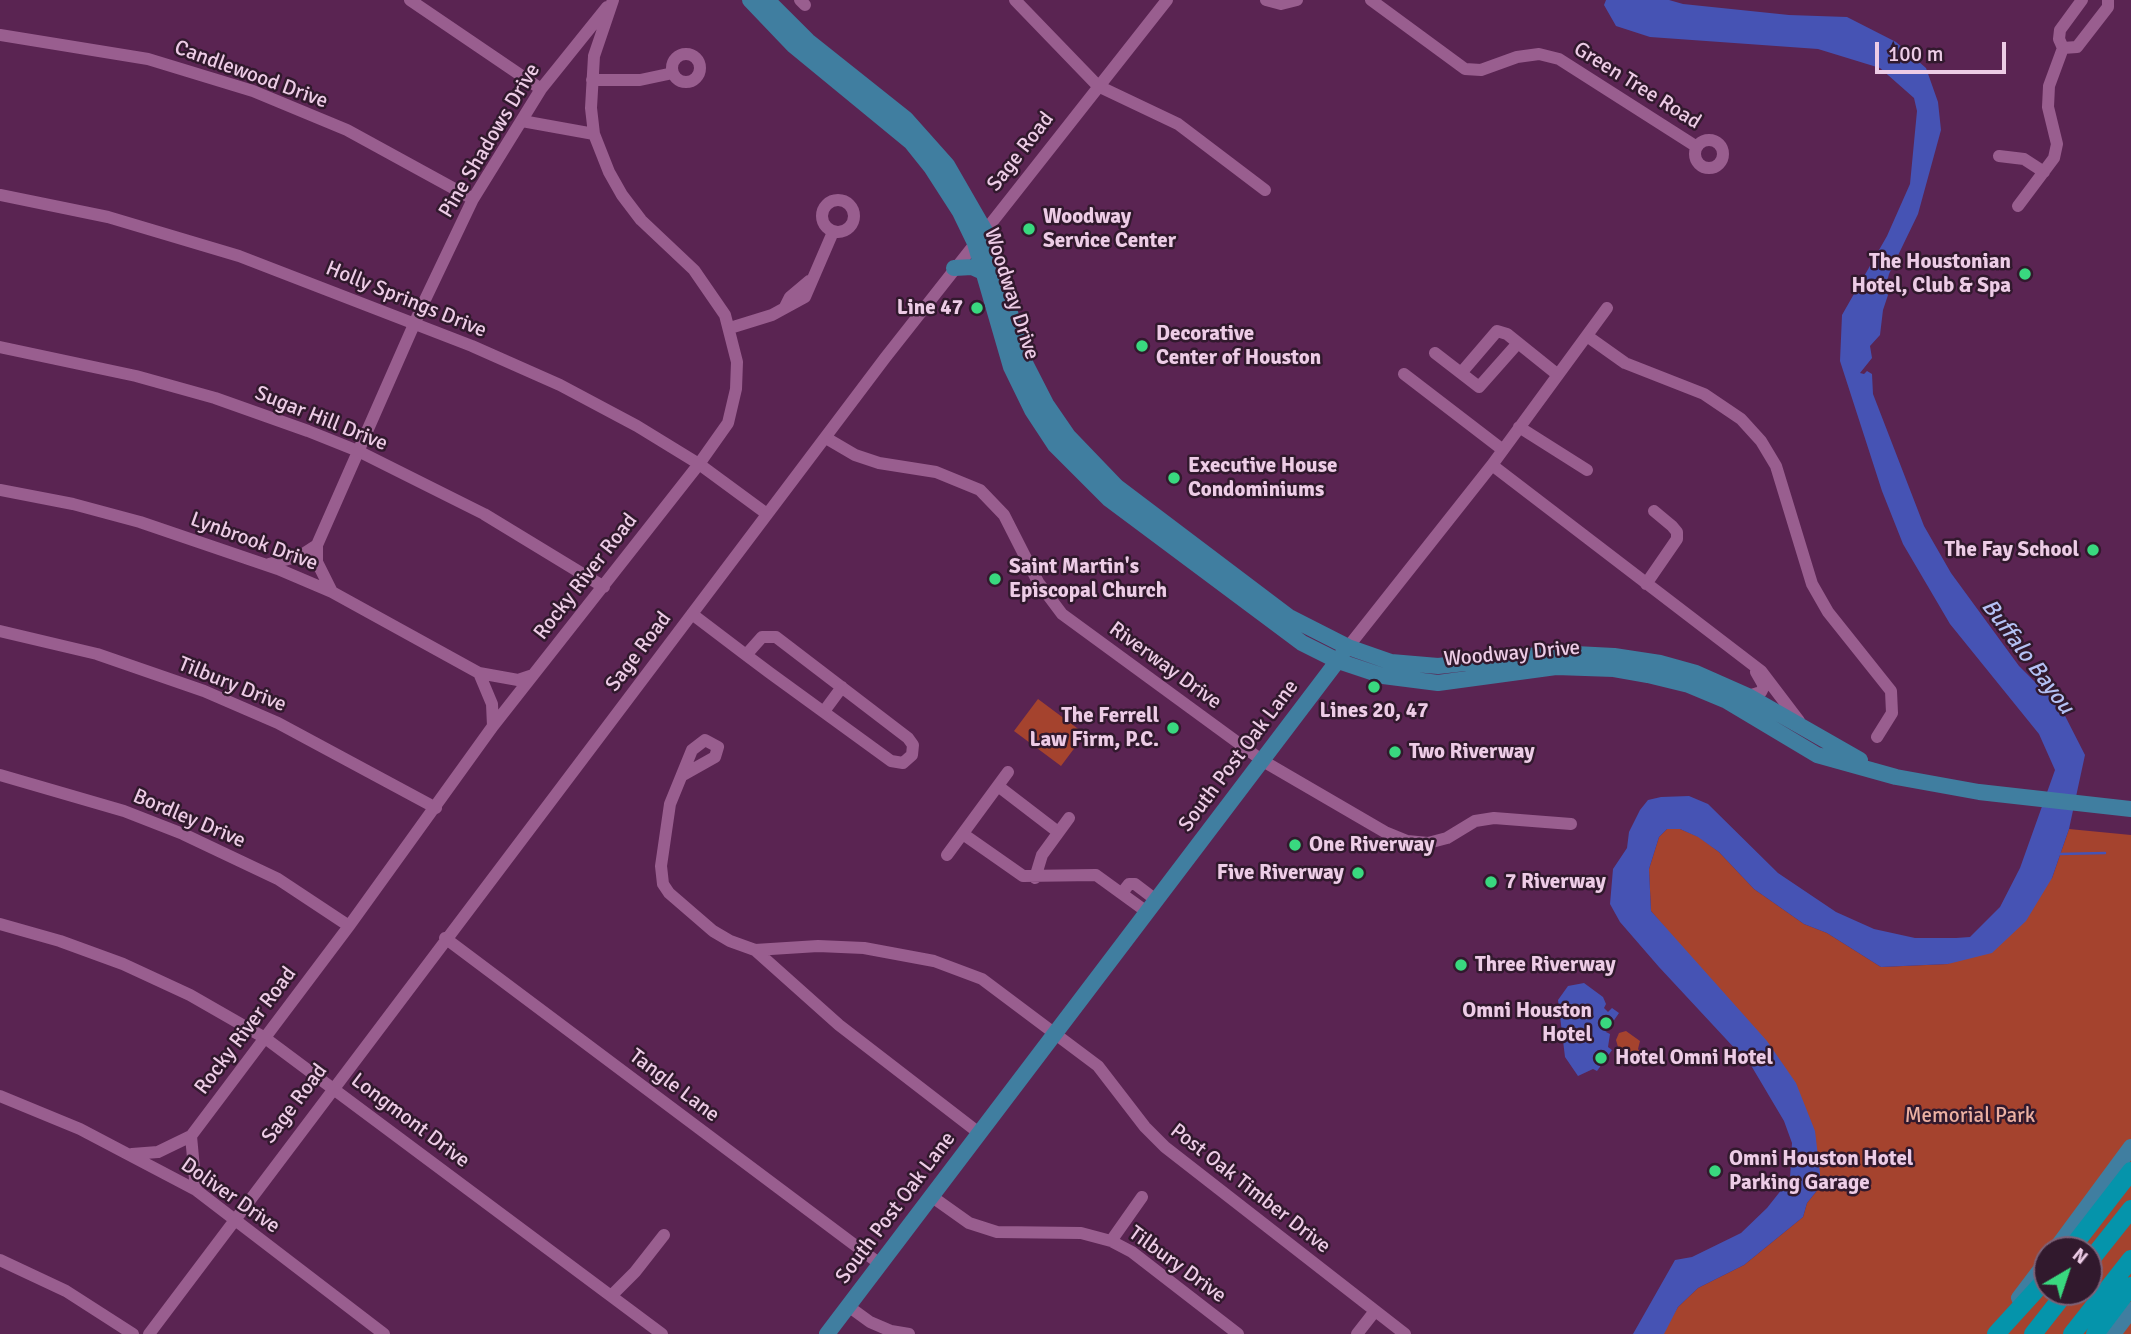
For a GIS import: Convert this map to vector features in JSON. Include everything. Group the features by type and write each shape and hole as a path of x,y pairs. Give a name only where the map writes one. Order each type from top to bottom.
{"highway":[{"path":"2081,1236 2131,1171"},
{"path":"2103,1244 2131,1209"},
{"path":"2073,1334 2131,1259"},
{"path":"2095,1334 2131,1286"},
{"path":"1994,1334 2033,1293"},
{"path":"2032,1334 2055,1306"}],"main road":[{"name":"Woodway Drive","path":"762,2 808,41 847,80 916,138 946,190 980,237 1031,375 1068,436 1106,487"},
{"name":"Woodway Drive","path":"980,237 983,272 1011,367 1032,410 1055,445 1220,575 1296,639 1338,662 1383,676 1438,683 1510,667 1556,653 1614,662 1660,663 1717,690 1817,755 1877,771 1979,792 2123,808"},
{"path":"954,268 972,267 983,272"},
{"name":"Woodway Drive","path":"1220,575 1289,617 1348,648 1391,662 1510,667"},
{"path":"1296,639 1326,677"},
{"name":"South Post Oak Lane","path":"827,1334 1348,648"},
{"name":"Woodway Drive","path":"1717,690 1748,696 1803,725 1877,771"},
{"path":"2065,1236 2131,1147"},
{"path":"1994,1334 2033,1280"},
{"path":"2113,1334 2131,1310"}],"street":[{"path":"410,0 541,89"},
{"name":"Pine Shadows Drive","path":"317,545 473,199 541,89 613,0"},
{"name":"Rocky River Road","path":"132,1154 158,1152 191,1136 436,808 493,726 604,587 728,423 734,404 737,362 725,315 694,270 641,220 622,195 609,172 594,134 594,57 613,0"},
{"path":"762,2 775,0"},
{"path":"1015,0 1098,86 1178,124 1265,190"},
{"name":"Sage Road","path":"149,1334 332,1087 954,268 1167,0"},
{"path":"1266,0 1281,4 1297,0"},
{"name":"Green Tree Road","path":"1371,0 1465,69 1480,70 1517,57 1539,54 1559,59 1698,147"},
{"path":"2018,206 2054,158 2057,144 2048,107 2049,86 2063,48 2059,39 2060,30 2081,0"},
{"path":"2063,48 2077,47 2108,7 2108,0"},
{"name":"Candlewood Drive","path":"0,35 148,59 253,91 347,130 473,199"},
{"path":"592,80 640,80 673,73"},
{"path":"522,121 594,134"},
{"path":"1999,156 2024,159 2044,172"},
{"name":"Holly Springs Drive","path":"0,195 108,217 239,256 415,323 560,385 637,426 699,464 767,514"},
{"path":"730,328 772,315 805,297 809,281 833,232"},
{"name":"South Post Oak Lane","path":"1348,648 1492,465 1607,308"},
{"path":"1461,373 1493,333 1502,331 1558,375"},
{"path":"1587,336 1625,363 1704,394 1741,419 1761,441 1776,466 1812,584 1828,611 1891,691 1892,713 1877,737"},
{"path":"1435,352 1479,387 1518,343"},
{"name":"Sugar Hill Drive","path":"0,347 100,367 215,398 358,451 484,514 604,587"},
{"path":"1404,374 1503,450"},
{"path":"1519,427 1587,471"},
{"name":"Riverway Drive","path":"826,438 855,455 879,463 936,472 980,490 1004,514 1038,582 1062,614 1262,761 1385,832 1407,841 1428,843 1447,838 1475,821 1494,818 1571,824"},
{"path":"1492,465 1769,679 1783,705 1803,725"},
{"name":"Lynbrook Drive","path":"0,490 73,504 140,522 264,564 332,592 479,673 518,680 533,675"},
{"path":"1646,584 1677,539 1672,526 1654,511"},
{"path":"264,564 282,563 317,545 317,562 332,592"},
{"path":"692,614 746,655 825,710 891,761 903,763 912,755 913,745 908,738 774,636 762,637 746,655"},
{"name":"Tilbury Drive","path":"0,631 97,654 204,691 278,723 436,808"},
{"path":"1748,696 1761,692 1764,687 1749,664"},
{"path":"479,673 492,704 493,726"},
{"path":"825,710 842,687"},
{"path":"947,855 1008,772"},
{"name":"Bordley Drive","path":"0,775 124,811 183,834 278,879 349,926"},
{"path":"683,775 668,810 661,866 663,884 674,898 718,934 755,950 839,1025 979,1133"},
{"path":"998,786 1058,832"},
{"path":"1035,878 1042,855 1069,818"},
{"path":"962,834 1023,876 1035,878 1096,875 1122,893 1129,884 1135,884 1152,906"},
{"name":"Longmont Drive","path":"0,924 60,941 122,964 190,995 265,1038 662,1334"},
{"name":"Tangle Lane","path":"445,938 880,1264"},
{"name":"Post Oak Timber Drive","path":"755,950 838,946 888,952 945,965 992,985 1110,1077 1154,1139 1405,1334"},
{"name":"Doliver Drive","path":"0,1096 49,1114 132,1154 196,1190 384,1334"},
{"path":"191,1136 196,1190"},
{"name":"Tilbury Drive","path":"932,1196 969,1223 997,1232 1081,1233 1111,1241 1132,1252 1238,1334"},
{"path":"1111,1241 1142,1196"},
{"path":"615,1299 664,1235"},
{"path":"0,1261 66,1291 133,1334"},
{"path":"848,1306 870,1322 891,1331 909,1334"},
{"path":"1357,1334 1375,1311"}],"green space":[{"path":"1038,699 1085,734 1061,766 1014,731"},
{"name":"Memorial Park","path":"1667,829 1680,829 1699,837 1719,852 1754,889 1804,924 1827,933 1881,967 1948,964 2052,878 2069,829 2131,835 2131,1334 1662,1334 1678,1307 1698,1288 1744,1265 1803,1217 1807,1203 1819,1188 1820,1173 1700,969 1651,911 1649,869 1659,837"},
{"path":"1626,1031 1640,1041 1638,1049 1645,1060 1629,1062 1620,1054 1616,1040 1619,1033"}],"shaded area":[{"path":"1606,0 1669,0 1683,4 1789,15 1847,17 1896,42 1926,68 1938,102 1941,130 1918,214 1889,274 1880,335 1870,346 1872,358 1860,373 1867,371 1872,374 1873,394 1924,526 1951,573 2019,666 2061,708 2085,755 2069,829 2052,878 2026,921 1992,953 1948,964 1881,967 1827,933 1804,924 1754,889 1719,852 1698,837 1680,829 1667,829 1659,837 1649,869 1651,911 1767,1041 1796,1083 1815,1131 1820,1173 1819,1188 1807,1203 1803,1217 1744,1265 1698,1288 1678,1307 1664,1334 1633,1334 1675,1260 1692,1257 1741,1233 1767,1208 1790,1179 1792,1143 1784,1121 1752,1067 1659,967 1620,922 1610,904 1613,869 1627,848 1629,832 1640,810 1648,800 1689,796 1708,804 1778,873 1836,912 1874,929 1915,938 1970,937 2000,907 2020,868 2055,770 2039,734 1950,624 1903,544 1882,491 1840,361 1842,315 1887,236 1910,184 1917,111 1914,98 1880,68 1818,49 1650,37 1616,26 1604,5"},
{"path":"1584,983 1603,997 1606,1004 1604,1008 1608,1012 1612,1008 1619,1013 1606,1032 1610,1034 1608,1047 1612,1050 1597,1071 1593,1069 1578,1076 1565,1057 1558,1000 1568,986"}],"waterway":[{"path":"2059,854 2105,853"}],"place":[{"name":"Woodway Service Center","path":"1029,229"},
{"name":"The Houstonian Hotel, Club & Spa","path":"2025,274"},
{"name":"Line 47","path":"977,308"},
{"name":"Decorative Center of Houston","path":"1142,346"},
{"name":"Executive House Condominiums","path":"1174,478"},
{"name":"The Fay School","path":"2093,550"},
{"name":"Saint Martin's Episcopal Church","path":"995,579"},
{"name":"Lines 20, 47","path":"1374,687"},
{"name":"The Ferrell Law Firm, P.C.","path":"1173,728"},
{"name":"Two Riverway","path":"1395,752"},
{"name":"One Riverway","path":"1295,845"},
{"name":"Five Riverway","path":"1358,873"},
{"name":"7 Riverway","path":"1491,882"},
{"name":"Three Riverway","path":"1461,965"},
{"name":"Omni Houston Hotel","path":"1606,1023"},
{"name":"Hotel Omni Hotel","path":"1601,1058"},
{"name":"Omni Houston Hotel Parking Garage","path":"1715,1171"}],"water label":[{"name":"Buffalo Bayou","path":"2027,657"}]}
